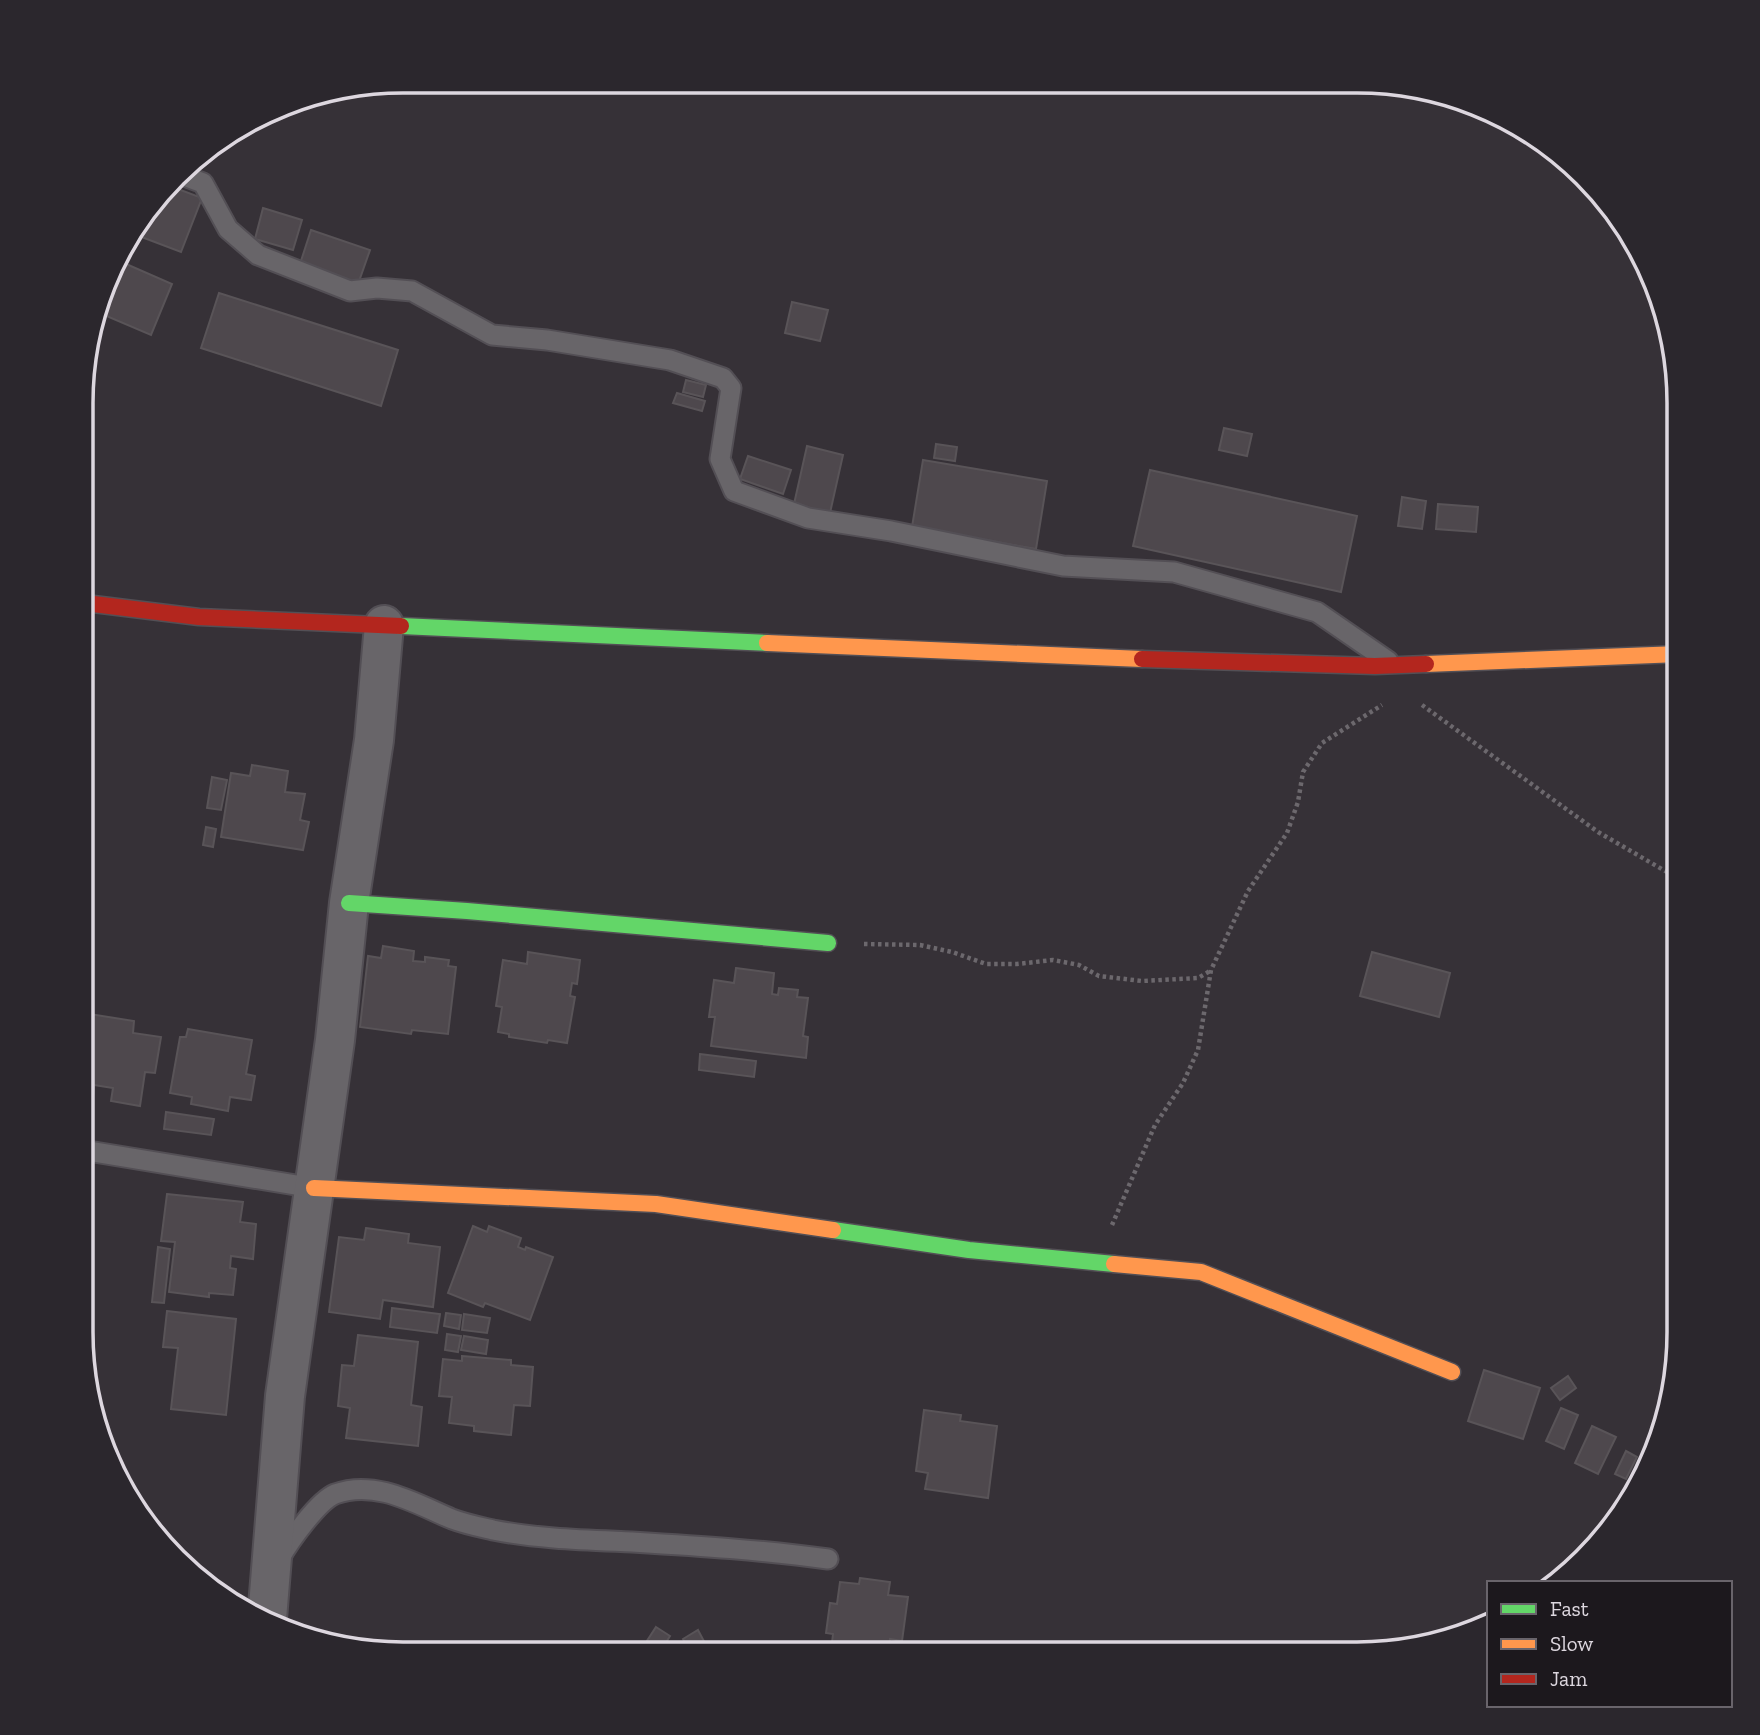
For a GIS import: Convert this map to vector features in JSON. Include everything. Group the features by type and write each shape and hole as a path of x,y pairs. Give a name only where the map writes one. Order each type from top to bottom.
{"street":[{"path":"93,604 200,617 1010,654 1385,666 1667,654"},
{"path":"268,1611 285,1396 335,1040 349,903 374,740 384,625"},
{"path":"349,903 828,943"},
{"path":"314,1188 656,1204 969,1250 1201,1272 1452,1373"}],"lane":[{"path":"190,178 203,183 228,229 258,255 350,291 377,288 412,291 492,335 547,340 670,360 723,378 732,388 719,459 734,491 808,518 891,531 1063,566 1174,572 1317,612 1385,666"},
{"path":"93,1152 314,1188"},
{"path":"270,1578 287,1546 313,1512 334,1494 361,1491 396,1493 455,1520 494,1530 538,1536 758,1549 828,1559"}],"path":[{"path":"1073,1260 1106,1238 1155,1125 1183,1083 1198,1050 1211,970 1248,891 1287,833 1298,802 1303,772 1322,743 1378,709 1399,688 1385,666"},
{"path":"1420,704 1598,832 1667,872"},
{"path":"828,943 920,945 952,952 986,964 1053,960 1079,965 1099,976 1142,981 1198,978 1211,970"}],"building":[{"path":"179,189 202,198 181,252 141,237"},
{"path":"263,208 302,220 293,250 255,239"},
{"path":"311,230 370,250 357,287 299,267"},
{"path":"126,264 172,284 151,335 105,315"},
{"path":"219,293 398,350 381,406 201,348"},
{"path":"792,302 828,310 820,341 785,333"},
{"path":"686,380 706,385 703,397 683,392"},
{"path":"677,393 705,401 702,411 673,403"},
{"path":"1224,428 1252,434 1247,456 1219,450"},
{"path":"936,444 957,447 955,461 934,458"},
{"path":"807,446 843,455 830,513 794,504"},
{"path":"748,456 791,470 783,494 740,479"},
{"path":"923,460 1047,481 1036,549 912,527"},
{"path":"1150,470 1357,516 1341,592 1133,546"},
{"path":"1402,497 1426,501 1422,529 1398,526"},
{"path":"1438,504 1478,507 1476,532 1436,529"},
{"path":"252,765 288,771 285,792 305,794 300,820 309,822 303,850 221,837 231,773 250,776"},
{"path":"212,777 227,780 221,810 207,808"},
{"path":"206,827 216,829 213,847 203,845"},
{"path":"383,946 414,951 413,961 425,962 425,957 449,960 448,966 456,967 448,1034 412,1030 411,1034 360,1027 368,956 381,958"},
{"path":"528,952 580,960 577,984 572,983 570,996 575,997 567,1043 509,1037 509,1034 498,1032 502,1007 496,1006 503,960 527,964"},
{"path":"1372,952 1450,973 1439,1017 1360,996"},
{"path":"736,968 774,973 772,994 778,995 779,988 798,990 797,997 808,998 803,1036 808,1037 806,1058 711,1046 715,1017 709,1017 714,980 734,983"},
{"path":"93,1015 134,1021 133,1033 161,1037 155,1073 145,1072 140,1106 111,1101 113,1088 94,1085 93,1096"},
{"path":"188,1029 252,1040 246,1074 255,1076 251,1100 230,1097 228,1111 191,1104 192,1097 170,1093 180,1037 186,1037"},
{"path":"700,1054 756,1061 754,1077 699,1070"},
{"path":"166,1112 214,1119 211,1135 164,1129"},
{"path":"167,1194 243,1202 240,1222 256,1224 253,1259 231,1256 230,1268 236,1269 233,1295 209,1293 209,1297 169,1292 175,1242 161,1241"},
{"path":"473,1226 487,1232 489,1226 521,1238 518,1247 525,1250 526,1247 553,1257 530,1320 485,1303 483,1307 448,1293"},
{"path":"366,1228 409,1234 408,1243 440,1247 433,1307 383,1300 380,1319 329,1312 339,1237 364,1240"},
{"path":"158,1247 170,1249 164,1303 152,1302"},
{"path":"392,1308 440,1314 437,1333 390,1327"},
{"path":"167,1311 236,1319 226,1415 171,1409 178,1348 163,1347"},
{"path":"446,1313 461,1315 459,1329 444,1326"},
{"path":"464,1314 490,1318 487,1333 462,1330"},
{"path":"447,1334 461,1336 458,1352 445,1350"},
{"path":"358,1335 418,1342 411,1405 422,1407 418,1446 346,1438 350,1408 338,1406 342,1365 354,1366"},
{"path":"464,1336 488,1340 486,1354 461,1350"},
{"path":"462,1356 511,1360 511,1365 533,1367 530,1406 514,1405 511,1435 474,1431 474,1426 449,1423 452,1397 439,1396 443,1359 462,1361"},
{"path":"1484,1370 1540,1388 1523,1439 1468,1421"},
{"path":"1568,1376 1576,1388 1560,1400 1551,1388"},
{"path":"1561,1408 1578,1415 1564,1449 1546,1441"},
{"path":"924,1410 961,1415 960,1421 997,1426 988,1498 925,1489 928,1473 916,1471"},
{"path":"1592,1426 1616,1437 1598,1474 1575,1463"},
{"path":"1626,1451 1637,1457 1626,1479 1615,1474"},
{"path":"860,1578 890,1582 888,1595 908,1597 902,1641 890,1639 890,1642 832,1642 833,1634 826,1633 830,1603 837,1604 840,1582 859,1584"},
{"path":"656,1627 670,1636 666,1642 646,1642"},
{"path":"698,1630 704,1642 685,1642 683,1639"}],"traffic: fast":[{"path":"401,626 767,643"},
{"path":"349,903 828,943"},
{"path":"833,1230 969,1250 1114,1264"}],"traffic: slow":[{"path":"767,643 1142,659"},
{"path":"1426,664 1667,654"},
{"path":"314,1188 656,1204 833,1230"},
{"path":"1114,1264 1201,1272 1452,1372"}],"traffic: jam":[{"path":"93,604 199,617 401,626"},
{"path":"1142,659 1375,666 1426,664"}]}
